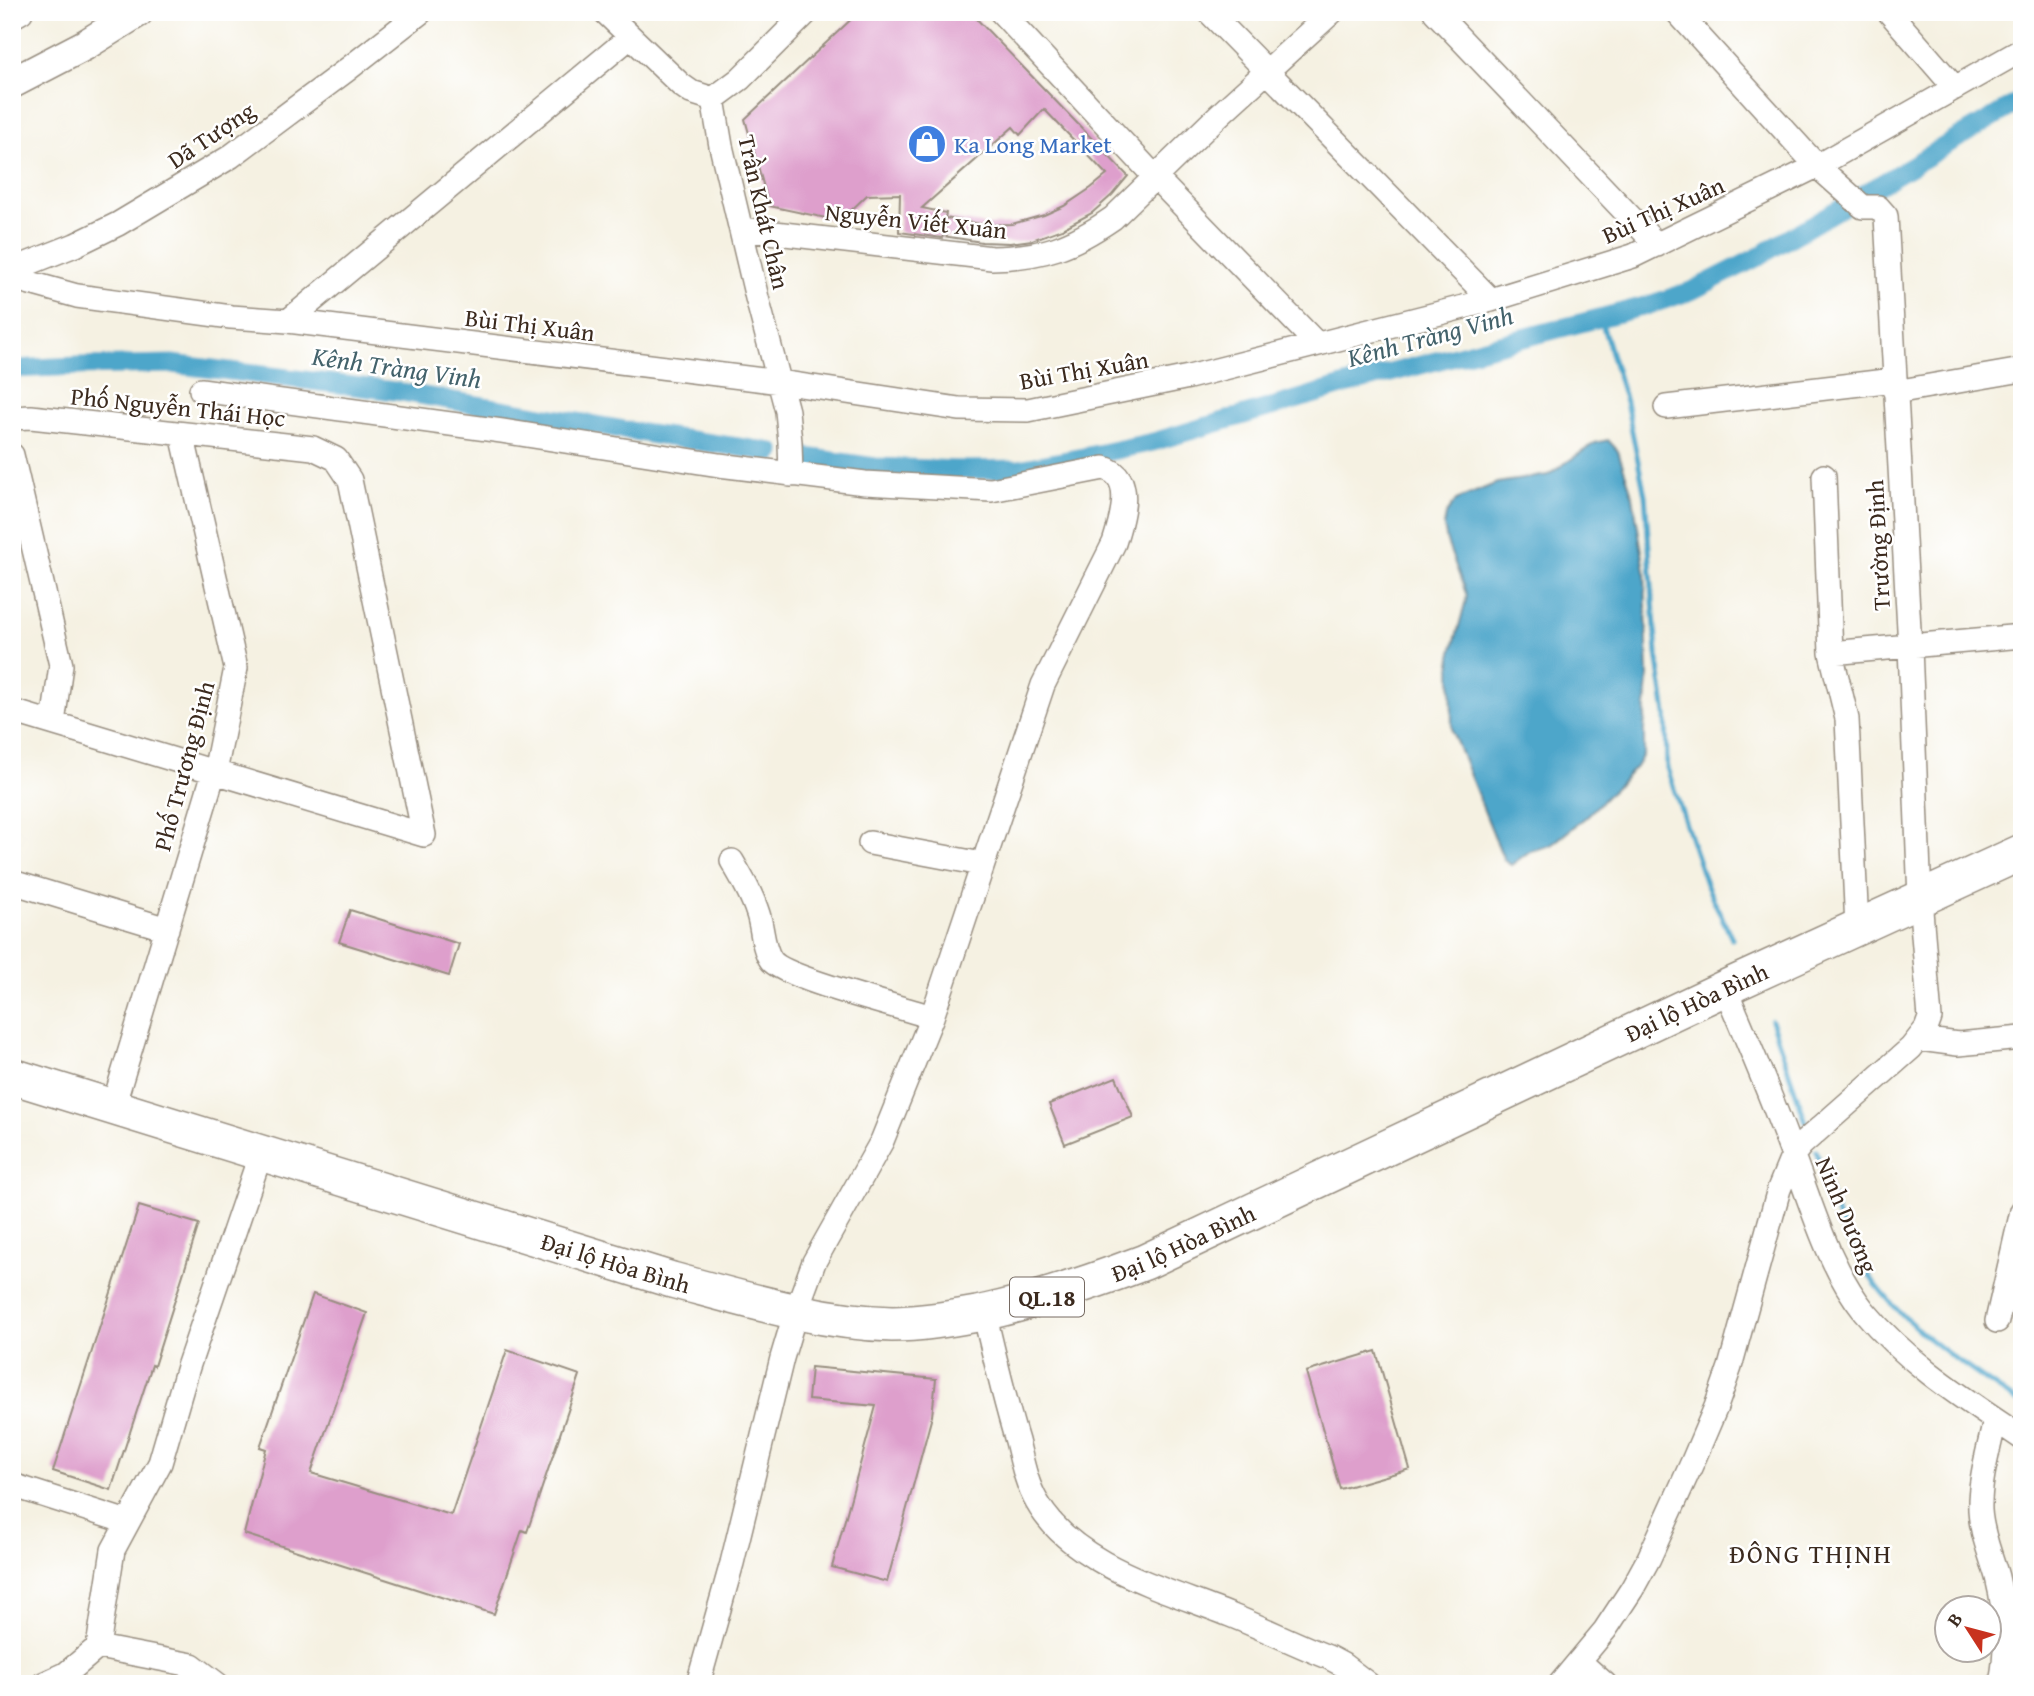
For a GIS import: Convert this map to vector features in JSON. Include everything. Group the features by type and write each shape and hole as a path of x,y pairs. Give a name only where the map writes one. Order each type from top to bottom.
{"highway":[{"name":"Đại lộ Hòa Bình","path":"12,1076 738,1298 852,1321 895,1324 937,1320 1024,1304 1145,1262 1725,988 2022,852"}],"main road":[{"path":"12,83 85,45 138,12"}],"street":[{"path":"12,17 21,12"},
{"name":"Dã Tượng","path":"12,270 75,245 118,224 230,158 421,12"},
{"path":"605,12 629,38 681,85 713,99 740,79 807,12"},
{"path":"1000,12 1317,344"},
{"path":"1209,12 1491,300"},
{"name":"Nguyễn Viết Xuân","path":"741,229 992,258 1021,258 1066,246 1113,218 1219,115 1332,12"},
{"path":"1434,12 1657,245"},
{"name":"Trường Định","path":"1677,12 1824,172 1863,207 1878,207 1886,216 1910,647 1920,899 1930,1018 1920,1039"},
{"path":"1889,12 1955,89"},
{"path":"288,321 629,38"},
{"name":"Bùi Thị Xuân","path":"12,278 77,296 231,317 288,321 780,382 959,409 1028,410 1189,377 1491,300 1633,256 1824,172 2022,50"},
{"name":"Trần Khát Chân","path":"713,99 721,146 788,421 790,475"},
{"path":"1666,407 1895,386 2022,370"},
{"path":"201,390 502,431 790,475 890,485 991,490 1096,469 1112,470 1122,484 1124,500 1114,543 1043,685 932,1017 883,1141 814,1262 796,1311 732,1563 698,1684"},
{"name":"Phố Nguyễn Thái Học","path":"12,418 31,417 313,449 336,459 350,480 424,835 214,772"},
{"name":"Phố Trương Định","path":"113,1107 214,772 236,668 182,434"},
{"path":"12,455 61,664 53,723"},
{"path":"1824,476 1830,653 1847,719 1857,927"},
{"path":"1830,653 2022,636"},
{"path":"12,711 214,772"},
{"path":"870,843 982,864"},
{"path":"732,861 753,900 766,953 776,966 812,981 932,1017"},
{"path":"12,881 167,929"},
{"name":"Ninh Dương","path":"1725,988 1826,1244 1864,1311 1909,1356 1957,1394 2022,1438"},
{"path":"1560,1684 1605,1630 1632,1589 1716,1408 1740,1335 1772,1210 1793,1155 1920,1039 1958,1044 2022,1038"},
{"path":"43,1684 66,1674 97,1647 113,1550 160,1463 188,1367 261,1153"},
{"path":"1997,1321 2022,1211"},
{"path":"984,1312 1027,1479 1036,1500 1057,1528 1076,1545 1121,1572 1328,1657 1368,1684"},
{"path":"1995,1420 1985,1466 1980,1509 2004,1611 2005,1662 2001,1684"},
{"path":"12,1485 127,1522"},
{"path":"97,1647 192,1665 217,1684"},
{"path":"1579,1661 1605,1684"}],"water":[{"path":"1608,440 1618,451 1633,497 1645,571 1648,678 1644,753 1636,767 1586,817 1551,845 1530,851 1511,865 1504,860 1452,731 1451,656 1467,596 1447,542 1444,526 1446,515 1456,500 1497,483 1548,475 1595,443"}],"building":[{"name":"Ka Long Market","path":"859,12 970,12 1128,176 1092,213 1062,229 1032,240 1010,243 982,242 899,232 900,194 867,195 840,221 769,206 745,119","holes":["1044,109 1107,175 1064,206 1012,224 987,225 945,218 946,213 922,208 1013,127 1020,135"]},
{"path":"350,910 459,944 449,976 339,942"},
{"path":"1116,1077 1133,1117 1065,1144 1049,1104"},
{"path":"139,1206 199,1224 111,1490 53,1471"},
{"path":"313,1294 367,1313 311,1473 451,1515 507,1350 580,1375 527,1532 522,1530 494,1614 244,1534 266,1449 260,1447"},
{"path":"1376,1351 1410,1469 1340,1489 1306,1372"},
{"path":"811,1367 936,1379 932,1416 887,1582 832,1567 876,1406 808,1400"}],"waterway":[{"name":"Kênh Tràng Vinh","path":"806,457 875,467 1019,469 1153,442 1356,382 1649,305 1691,291 1756,258 2022,100"},
{"path":"1600,317 1626,402 1645,495 1657,654 1666,714 1667,768 1706,884 1732,939"},
{"name":"Kênh Tràng Vinh","path":"12,369 172,364 395,391 772,452"},
{"path":"1771,1020 1806,1122"},
{"path":"1816,1151 1847,1238 1878,1288 1934,1343 2022,1405"}],"place":[{"name":"Ka Long Market","path":"927,144"}],"district":[{"name":"ĐÔNG THỊNH","path":"1811,1553"}]}
